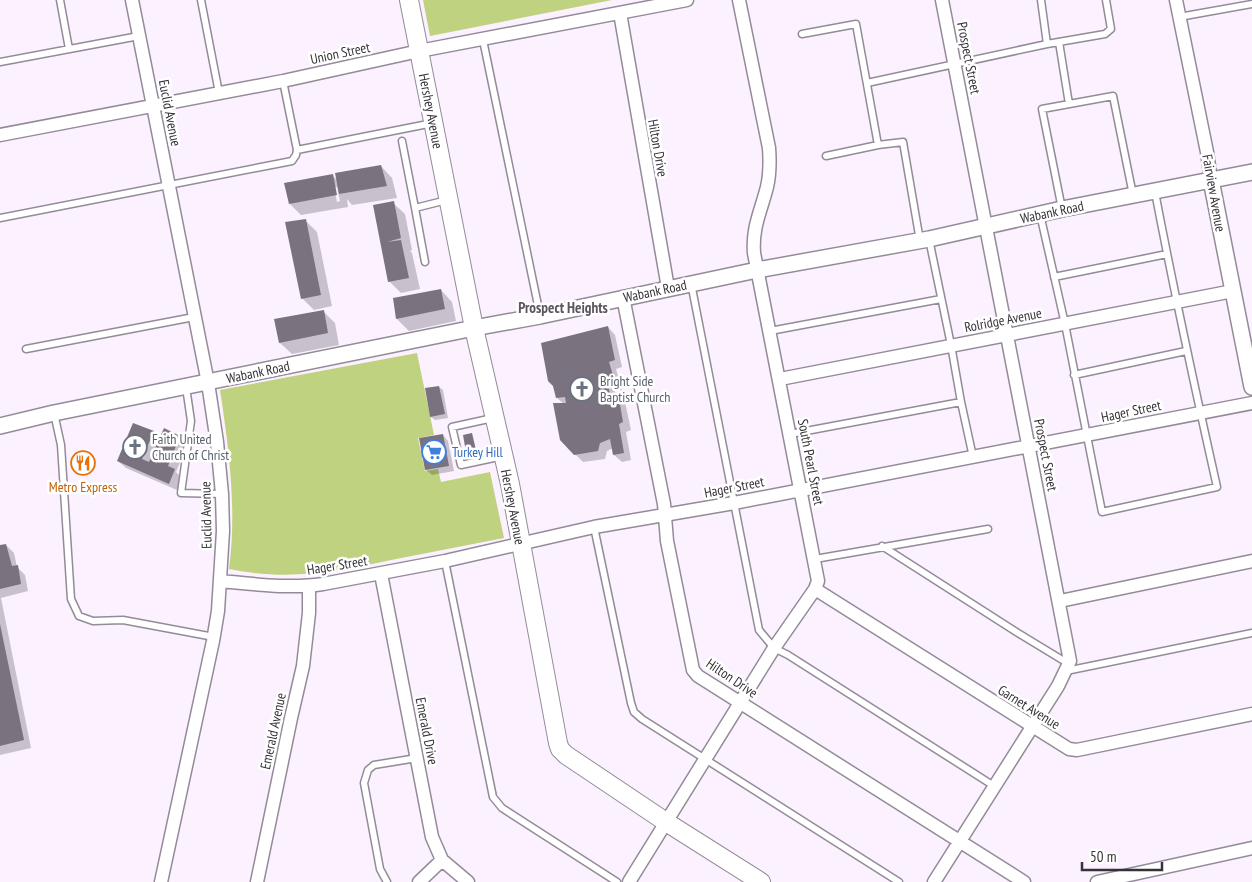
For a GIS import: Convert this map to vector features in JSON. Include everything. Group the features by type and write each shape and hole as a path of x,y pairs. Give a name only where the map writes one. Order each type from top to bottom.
{"main road":[{"name":"Hershey Avenue","path":"409,0 474,328 495,417 521,544 560,750 666,822 761,882"}],"street":[{"name":"Euclid Avenue","path":"132,0 208,383 217,442 222,494 223,531 214,637 161,882"},
{"name":"Union Street","path":"0,135 283,81 419,51 687,0"},
{"name":"South Pearl Street","path":"739,0 769,148 770,170 753,239 757,270 780,378 814,559 818,581 816,589"},
{"name":"Prospect Street","path":"942,0 1060,601 1068,668"},
{"name":"Fairview Avenue","path":"1176,0 1252,387"},
{"name":"Hilton Drive","path":"620,13 668,288"},
{"name":"Wabank Road","path":"0,426 540,316 691,283 924,240 1062,209 1252,172"},
{"name":"Rolridge Avenue","path":"780,378 1233,291"},
{"name":"Hilton Drive","path":"624,297 693,670 698,676 740,703 1024,882"},
{"name":"Hager Street","path":"220,581 308,586 381,574 594,527 974,458 1252,403"},
{"path":"1060,601 1252,561"},
{"name":"Emerald Drive","path":"381,574 432,837 442,860 468,882"},
{"name":"Emerald Avenue","path":"257,882 303,666 309,613 308,586"},
{"path":"629,882 774,648 816,589"},
{"name":"Garnet Avenue","path":"816,589 1069,750 1077,750 1252,714"},
{"path":"934,882 1068,668"},
{"path":"1097,882 1136,878 1252,848"},
{"path":"420,882 442,860"}],"lane":[{"path":"60,0 69,49"},
{"path":"201,0 219,93"},
{"path":"1041,0 1047,44"},
{"path":"867,83 1108,32 1111,29 1106,0"},
{"path":"1179,17 1252,4"},
{"path":"802,34 856,24 878,145"},
{"path":"0,62 139,36"},
{"path":"483,40 540,316"},
{"path":"1059,42 1069,104"},
{"path":"0,218 292,161 296,156 297,150 283,81"},
{"path":"1062,209 1042,109 1069,104 1113,96 1133,196"},
{"path":"297,150 433,123"},
{"path":"402,141 425,262"},
{"path":"826,156 878,145 903,142 924,240 941,299 974,458"},
{"path":"1040,214 1065,324 1102,512 1217,487 1186,351 1178,302 1155,192"},
{"path":"415,208 449,200"},
{"path":"1054,276 1167,254"},
{"path":"691,283 759,630 774,648 994,786"},
{"path":"770,331 941,299"},
{"path":"26,349 194,317"},
{"path":"1074,375 1186,351"},
{"path":"186,387 191,421 181,493 222,494"},
{"path":"790,434 961,402"},
{"path":"54,414 61,444 71,599 79,616 93,621 123,620 214,637"},
{"path":"495,417 452,427 461,465 503,456"},
{"path":"594,527 634,712 642,720 899,882"},
{"path":"814,559 988,529"},
{"path":"882,546 1068,668 1252,633"},
{"path":"445,561 492,797 502,808 618,882"},
{"path":"387,882 380,870 364,783 365,777 374,765 417,758"}],"green space":[{"path":"423,0 612,0 430,36"},
{"path":"417,353 434,435 418,438 425,471 438,469 441,482 490,472 504,538 311,574 251,573 229,569 232,524 231,480 220,390"}],"building":[{"path":"381,165 387,186 339,194 335,173"},
{"path":"333,174 337,195 289,204 284,183"},
{"path":"394,201 401,238 387,242 401,240 409,278 388,282 373,205"},
{"path":"306,219 321,295 301,299 285,222"},
{"path":"441,289 445,309 396,319 393,298"},
{"path":"324,310 328,333 279,343 274,319"},
{"name":"Bright Side Baptist Church","path":"608,326 615,360 609,362 615,382 608,384 610,395 618,393 623,422 619,424 624,453 613,455 610,439 600,443 598,451 574,455 560,440 553,403 566,403 565,397 556,398 553,386 548,381 541,343"},
{"path":"439,386 445,414 430,417 425,388"},
{"name":"Faith United Church of Christ","path":"133,423 154,431 142,459 149,462 164,428 180,436 168,466 175,469 169,484 117,461"},
{"name":"Turkey Hill","path":"472,433 476,450 466,452 463,435"},
{"name":"Turkey Hill","path":"443,434 449,466 425,470 419,438"},
{"path":"6,544 12,566 18,565 21,584 0,589 0,545"},
{"path":"0,624 24,740 0,746"}],"place":[{"name":"Bright Side Baptist Church","path":"582,389"},
{"name":"Faith United Church of Christ","path":"135,447"},
{"name":"Turkey Hill","path":"434,452"},
{"name":"Metro Express","path":"83,463"}],"district":[{"name":"Prospect Heights","path":"563,307"}]}
